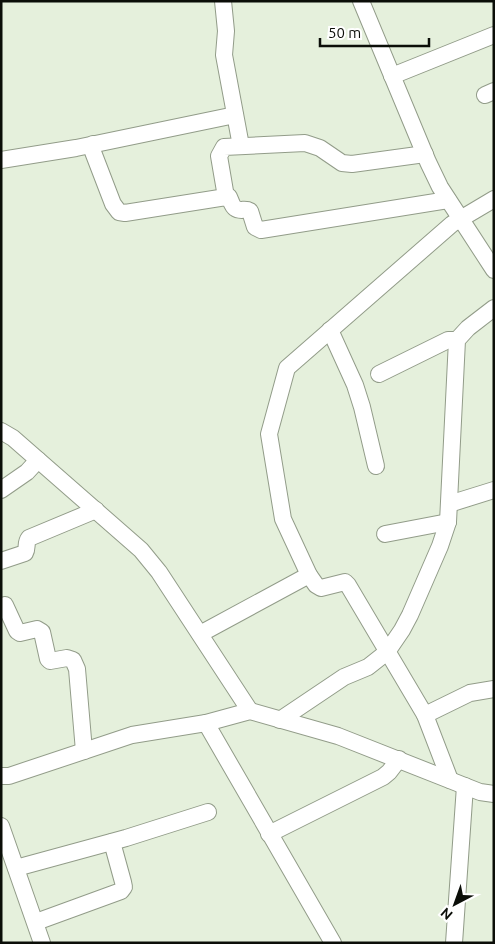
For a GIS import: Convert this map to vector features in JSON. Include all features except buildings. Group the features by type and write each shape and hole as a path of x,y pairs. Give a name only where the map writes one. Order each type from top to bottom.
{"street":[{"path":"223,1 226,31 224,55 241,146"},
{"path":"361,1 440,187 494,270"},
{"path":"392,76 494,35"},
{"path":"1,160 93,144 235,115"},
{"path":"226,197 218,156 224,148 305,143 320,148 342,163 352,164 425,154"},
{"path":"93,144 94,152 113,204 119,212 125,213 226,197 231,200 235,208 250,211 255,227 261,230 448,200"},
{"path":"450,780 425,715 348,585 345,582 321,588 316,585 309,575 283,519 269,434 287,368 452,224 494,199"},
{"path":"280,720 344,677 368,667 387,652 410,615 440,546 448,522 457,340 468,328 494,308"},
{"path":"330,330 355,385 376,466"},
{"path":"379,374 448,340 457,340"},
{"path":"1,431 13,438 147,557 159,572 250,711"},
{"path":"1,490 27,472 38,460"},
{"path":"450,504 494,490"},
{"path":"1,561 25,553 27,550 26,543 29,538 96,510"},
{"path":"385,534 448,522"},
{"path":"200,634 309,575"},
{"path":"6,605 16,631 20,633 36,629 42,632 50,661 67,658 73,660 77,669 84,751"},
{"path":"425,715 470,693 494,689"},
{"path":"1,776 9,776 132,735 206,723 250,711 338,736 480,792 494,794"},
{"path":"206,723 332,943"},
{"path":"269,834 382,777 389,772 399,759"},
{"path":"454,943 465,786"},
{"path":"16,868 112,842 208,812"},
{"path":"2,833 36,922 42,943"},
{"path":"36,922 121,891 124,887 112,842"}]}
